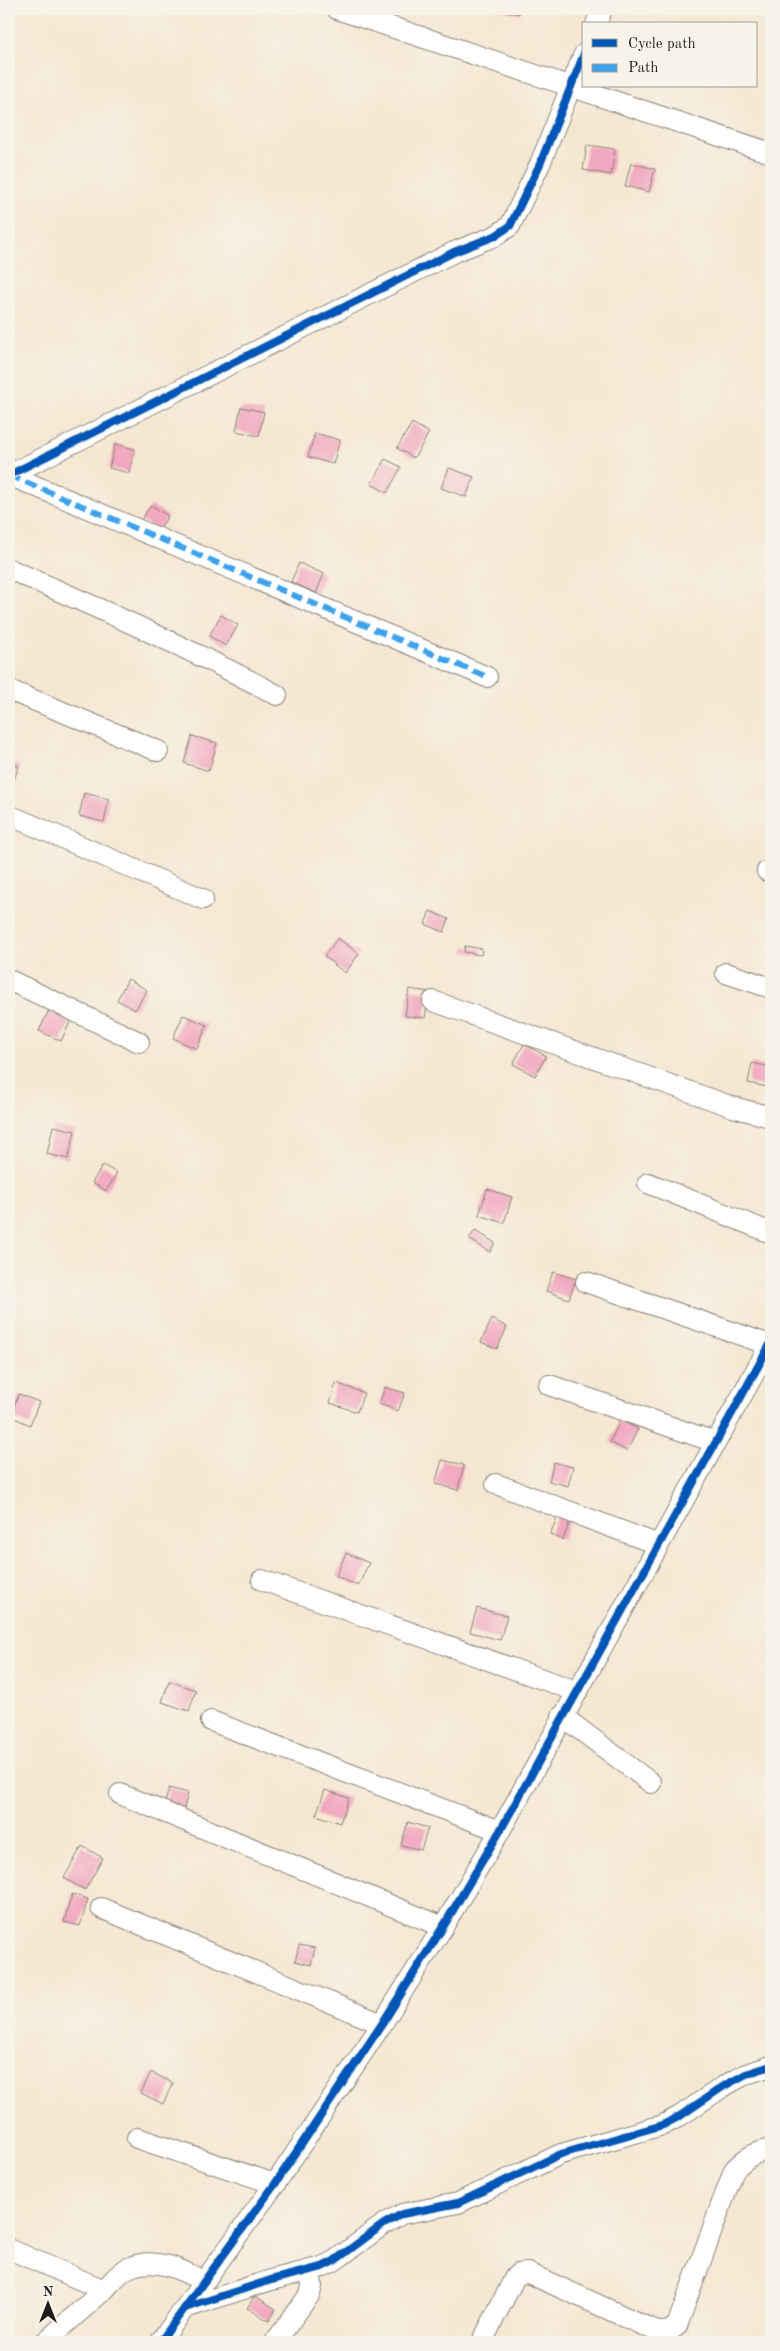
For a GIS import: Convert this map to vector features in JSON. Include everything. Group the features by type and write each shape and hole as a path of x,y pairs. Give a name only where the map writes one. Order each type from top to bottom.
{"street":[{"path":"337,9 771,153"},
{"path":"597,22 602,9"},
{"path":"9,475 454,252 506,231 522,204 582,59"},
{"path":"9,475 487,678"},
{"path":"9,569 160,635 277,695"},
{"path":"9,690 158,752"},
{"path":"9,815 203,900"},
{"path":"726,973 771,988"},
{"path":"9,980 139,1042"},
{"path":"433,1001 733,1107 771,1117"},
{"path":"648,1183 771,1233"},
{"path":"160,2342 275,2184 382,2024 443,1927 500,1831 562,1716 771,1344 586,1282"},
{"path":"549,1385 715,1442"},
{"path":"496,1484 659,1544"},
{"path":"262,1580 576,1691"},
{"path":"562,1716 651,1783"},
{"path":"211,1721 500,1831"},
{"path":"120,1794 443,1927"},
{"path":"101,1908 382,2024"},
{"path":"185,2308 271,2280 310,2271 334,2261 384,2224 402,2214 458,2203 561,2154 663,2125 680,2116 724,2086 746,2074 771,2066"},
{"path":"137,2138 275,2184"},
{"path":"482,2342 515,2277 522,2273 528,2273 658,2332 672,2330 676,2326 734,2170 751,2156 771,2148"},
{"path":"9,2249 104,2290"},
{"path":"45,2342 126,2268 147,2263 176,2267 203,2281"},
{"path":"275,2342 310,2294 312,2286 310,2271"}],"building":[{"path":"497,9 520,9 519,14"},
{"path":"587,145 615,149 611,175 583,170"},
{"path":"631,163 655,169 649,192 625,186"},
{"path":"241,407 264,412 259,436 236,431"},
{"path":"412,423 429,433 414,458 397,448"},
{"path":"315,433 340,440 333,464 308,457"},
{"path":"115,444 135,449 129,473 109,468"},
{"path":"385,459 401,467 387,493 371,484"},
{"path":"449,468 474,477 466,497 441,488"},
{"path":"151,505 168,516 158,531 141,520"},
{"path":"299,563 324,574 316,593 291,582"},
{"path":"221,615 238,625 226,646 209,636"},
{"path":"192,736 217,743 209,771 184,763"},
{"path":"9,762 19,766 9,793"},
{"path":"84,793 109,799 104,822 79,816"},
{"path":"430,911 449,919 444,932 425,924"},
{"path":"338,938 359,954 345,973 324,956"},
{"path":"465,946 482,949 481,955 464,952"},
{"path":"128,979 147,990 135,1010 117,1000"},
{"path":"409,989 429,992 425,1018 405,1016"},
{"path":"50,1008 72,1018 61,1041 39,1031"},
{"path":"183,1015 207,1025 197,1049 173,1038"},
{"path":"524,1044 546,1056 535,1076 513,1064"},
{"path":"752,1063 771,1067 767,1087 748,1083"},
{"path":"53,1126 75,1131 68,1159 47,1154"},
{"path":"103,1165 117,1173 106,1191 92,1183"},
{"path":"487,1189 512,1197 504,1223 479,1215"},
{"path":"475,1230 495,1243 490,1252 469,1239"},
{"path":"553,1272 576,1279 569,1299 546,1291"},
{"path":"492,1319 507,1327 497,1349 481,1342"},
{"path":"336,1383 364,1393 357,1412 330,1403"},
{"path":"385,1387 405,1393 398,1411 379,1404"},
{"path":"19,1394 39,1402 30,1425 10,1416"},
{"path":"620,1420 638,1429 627,1451 610,1442"},
{"path":"442,1460 464,1465 458,1490 435,1484"},
{"path":"554,1462 573,1467 568,1486 549,1481"},
{"path":"558,1516 570,1521 563,1540 550,1534"},
{"path":"346,1553 369,1563 358,1586 336,1576"},
{"path":"477,1608 507,1616 500,1640 470,1632"},
{"path":"169,1681 196,1690 189,1711 162,1702"},
{"path":"169,1788 188,1793 182,1816 163,1811"},
{"path":"325,1790 349,1798 340,1823 316,1815"},
{"path":"408,1822 428,1828 421,1850 401,1845"},
{"path":"82,1846 103,1858 85,1890 64,1878"},
{"path":"72,1894 88,1899 80,1926 64,1922"},
{"path":"299,1945 315,1948 311,1965 295,1961"},
{"path":"151,2072 173,2083 163,2104 141,2093"},
{"path":"255,2296 276,2309 269,2321 247,2308"}],"marked path":[{"path":"9,475 487,677"}],"cycle path":[{"path":"9,475 454,252 495,236 510,226 540,164 582,59"},
{"path":"160,2342 275,2184 382,2024 443,1927 500,1831 771,1343"},
{"path":"185,2308 271,2280 322,2267 334,2261 384,2224 402,2214 458,2203 561,2154 663,2125 680,2116 724,2086 746,2074 771,2066"}]}
